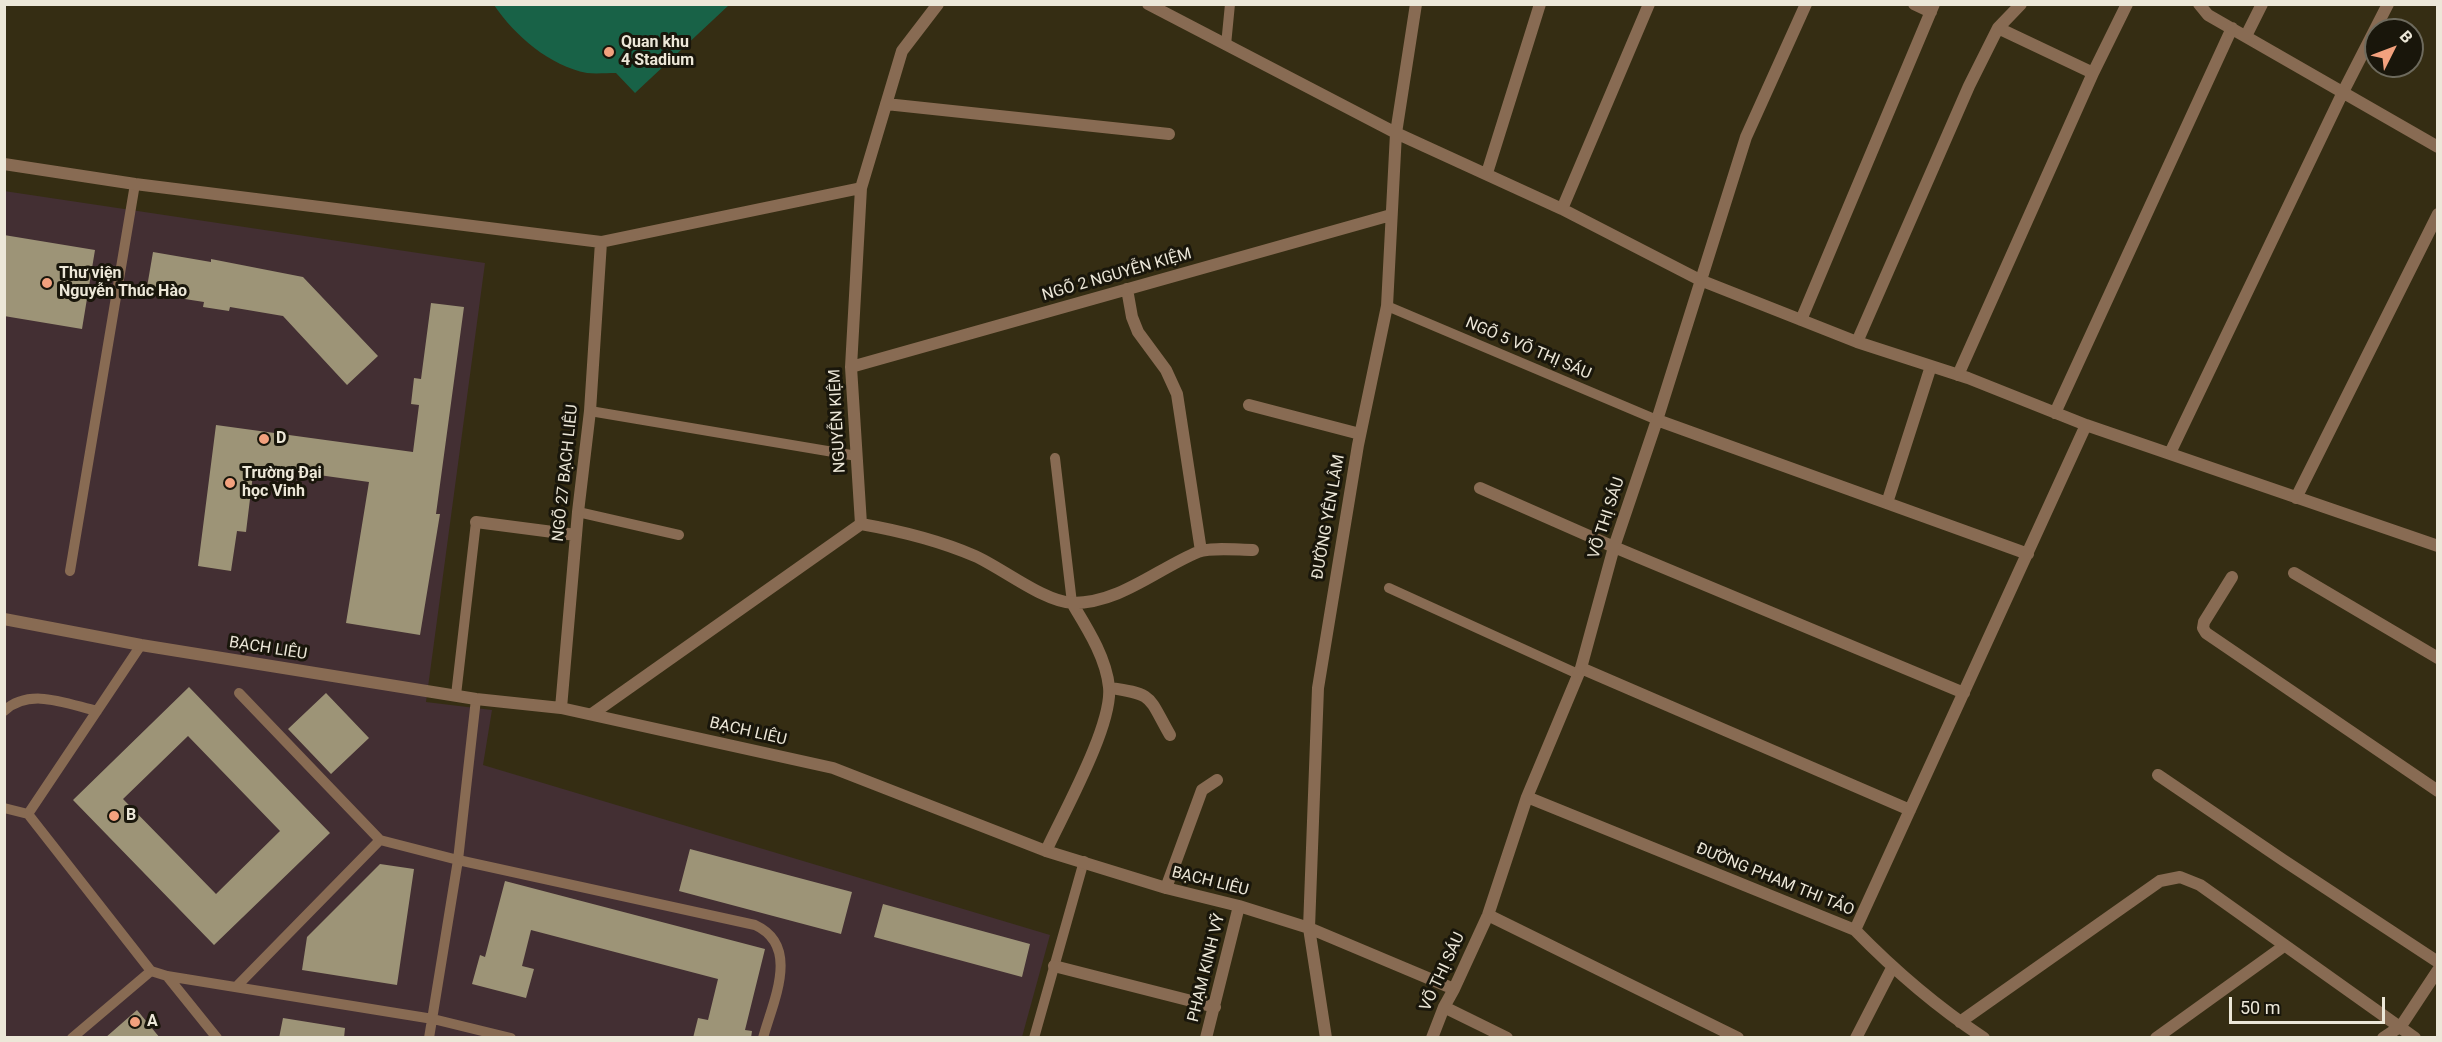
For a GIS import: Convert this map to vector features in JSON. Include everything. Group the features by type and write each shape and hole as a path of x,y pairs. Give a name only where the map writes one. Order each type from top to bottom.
{"street":[{"name":"NGUYỄN KIỆM","path":"861,524 851,367 861,188 902,51 938,4"},
{"path":"1148,4 1396,133 1562,208 1700,280 1857,342 1958,375 2086,425 2438,546"},
{"name":"ĐƯỜNG YÊN LÂM","path":"1326,1038 1308,928 1318,688 1360,434 1387,306 1396,133 1416,4"},
{"path":"1487,173 1540,4"},
{"path":"1562,208 1649,4"},
{"name":"VÕ THỊ SÁU","path":"1432,1038 1444,1007 1488,915 1527,797 1579,671 1614,547 1657,420 1746,137 1806,4"},
{"path":"1801,320 1932,8 1914,4"},
{"path":"1857,342 1969,86 1998,28 2021,4"},
{"path":"1958,375 2093,73 2127,4"},
{"path":"2199,4 2208,15 2438,147"},
{"path":"2246,36 2262,4"},
{"path":"2170,453 2343,92 2388,4"},
{"path":"1998,28 2093,73"},
{"path":"2055,413 2232,28"},
{"path":"886,104 1168,134"},
{"path":"4,164 135,184 602,242 861,188"},
{"path":"2296,498 2438,214"},
{"name":"NGÕ 2 NGUYỄN KIỆM","path":"851,367 1391,215"},
{"name":"NGÕ 27 BẠCH LIÊU","path":"561,708 578,512 590,411 602,242"},
{"path":"1127,289 1132,317 1138,332 1166,370 1177,394 1201,551"},
{"path":"1887,503 1931,366"},
{"path":"1249,405 1360,434"},
{"path":"1657,420 2028,554"},
{"path":"1855,930 2086,425"},
{"path":"1480,488 1614,547 1964,693"},
{"path":"476,522 576,535"},
{"path":"592,714 861,524 943,543 977,557 1041,592 1072,603 1121,593 1201,551 1253,550"},
{"path":"2294,573 2438,658"},
{"path":"2232,577 2204,621 2203,628 2206,633 2438,791"},
{"path":"1046,851 1106,719 1110,688 1104,663 1072,603"},
{"name":"BẠCH LIÊU","path":"4,619 141,645 476,699 561,708 833,768 1046,851 1308,928 1454,989"},
{"path":"1579,671 1911,810"},
{"path":"1110,688 1141,693 1149,697 1170,735"},
{"path":"2158,774 2438,962"},
{"path":"1166,888 1202,790 1216,780"},
{"name":"ĐƯỜNG PHAM THI TẢO","path":"1527,797 1855,930 1892,968 1984,1038"},
{"path":"1960,1022 2160,881 2171,878 2189,879 2199,885 2415,1038"},
{"name":"PHẠM KINH VỸ","path":"1206,1038 1239,906"},
{"path":"1488,915 1738,1038"},
{"path":"2156,1038 2284,946"},
{"path":"1054,966 1215,1007"},
{"path":"1856,1038 1892,968"},
{"path":"2384,1038 2401,1026 2438,970"},
{"path":"1444,1007 1507,1038"}],"lane":[{"path":"1226,45 1230,4"},
{"path":"70,571 135,184"},
{"name":"NGÕ 5 VÕ THỊ SÁU","path":"1387,306 1657,420"},
{"path":"590,411 856,456"},
{"path":"1055,458 1072,603"},
{"path":"578,512 679,535"},
{"path":"456,695 476,522"},
{"path":"1389,588 1579,671"},
{"path":"28,814 141,645"},
{"path":"239,693 380,840 458,860 755,925 766,930 776,940 782,962 764,1038"},
{"path":"4,711 18,701 37,697 97,711"},
{"path":"429,1038 434,1019 458,860 476,699"},
{"path":"4,808 28,814 151,971 166,976 434,1019 512,1038"},
{"path":"236,987 380,840"},
{"path":"1034,1038 1084,861"},
{"path":"72,1038 151,971"},
{"path":"166,976 217,1038"}],"shaded area":[{"name":"Trường Đại học Vinh","path":"4,191 485,263 426,702 492,710 483,765 1050,935 1022,1037 5,1037"}],"green space":[{"name":"Quan khu 4 Stadium","path":"494,5 729,5 635,93 616,73 587,73 547,57 512,28"}],"building":[{"name":"Thư viện Nguyễn Thúc Hào","path":"4,235 95,250 82,329 4,316"},
{"path":"153,252 211,262 211,259 303,277 378,356 347,385 283,316 230,307 229,311 203,307 204,302 146,293"},
{"name":"D","path":"431,303 464,307 436,514 440,514 420,635 346,623 369,482 254,466 246,532 237,531 231,571 198,566 216,425 413,452 419,405 411,404 414,378 421,379"},
{"name":"B","path":"189,687 330,833 214,945 73,800","holes":["188,736 280,831 216,894 123,799"]},
{"path":"326,693 369,738 331,774 288,729"},
{"path":"690,849 852,892 841,934 679,891"},
{"path":"380,864 414,869 397,985 302,970 307,937"},
{"path":"505,881 765,949 745,1030 752,1031 751,1038 693,1038 698,1018 708,1020 718,979 531,930 522,966 534,969 526,998 472,984 480,955 485,957"},
{"path":"883,904 1030,944 1022,977 874,937"},
{"name":"A","path":"137,1010 160,1038 105,1038"},
{"path":"283,1018 345,1028 344,1038 279,1038"}],"place":[{"name":"Quan khu 4 Stadium","path":"609,52"},
{"name":"Thư viện Nguyễn Thúc Hào","path":"47,283"},
{"name":"D","path":"264,439"},
{"name":"Trường Đại học Vinh","path":"230,483"},
{"name":"B","path":"114,816"},
{"name":"A","path":"135,1022"}]}
